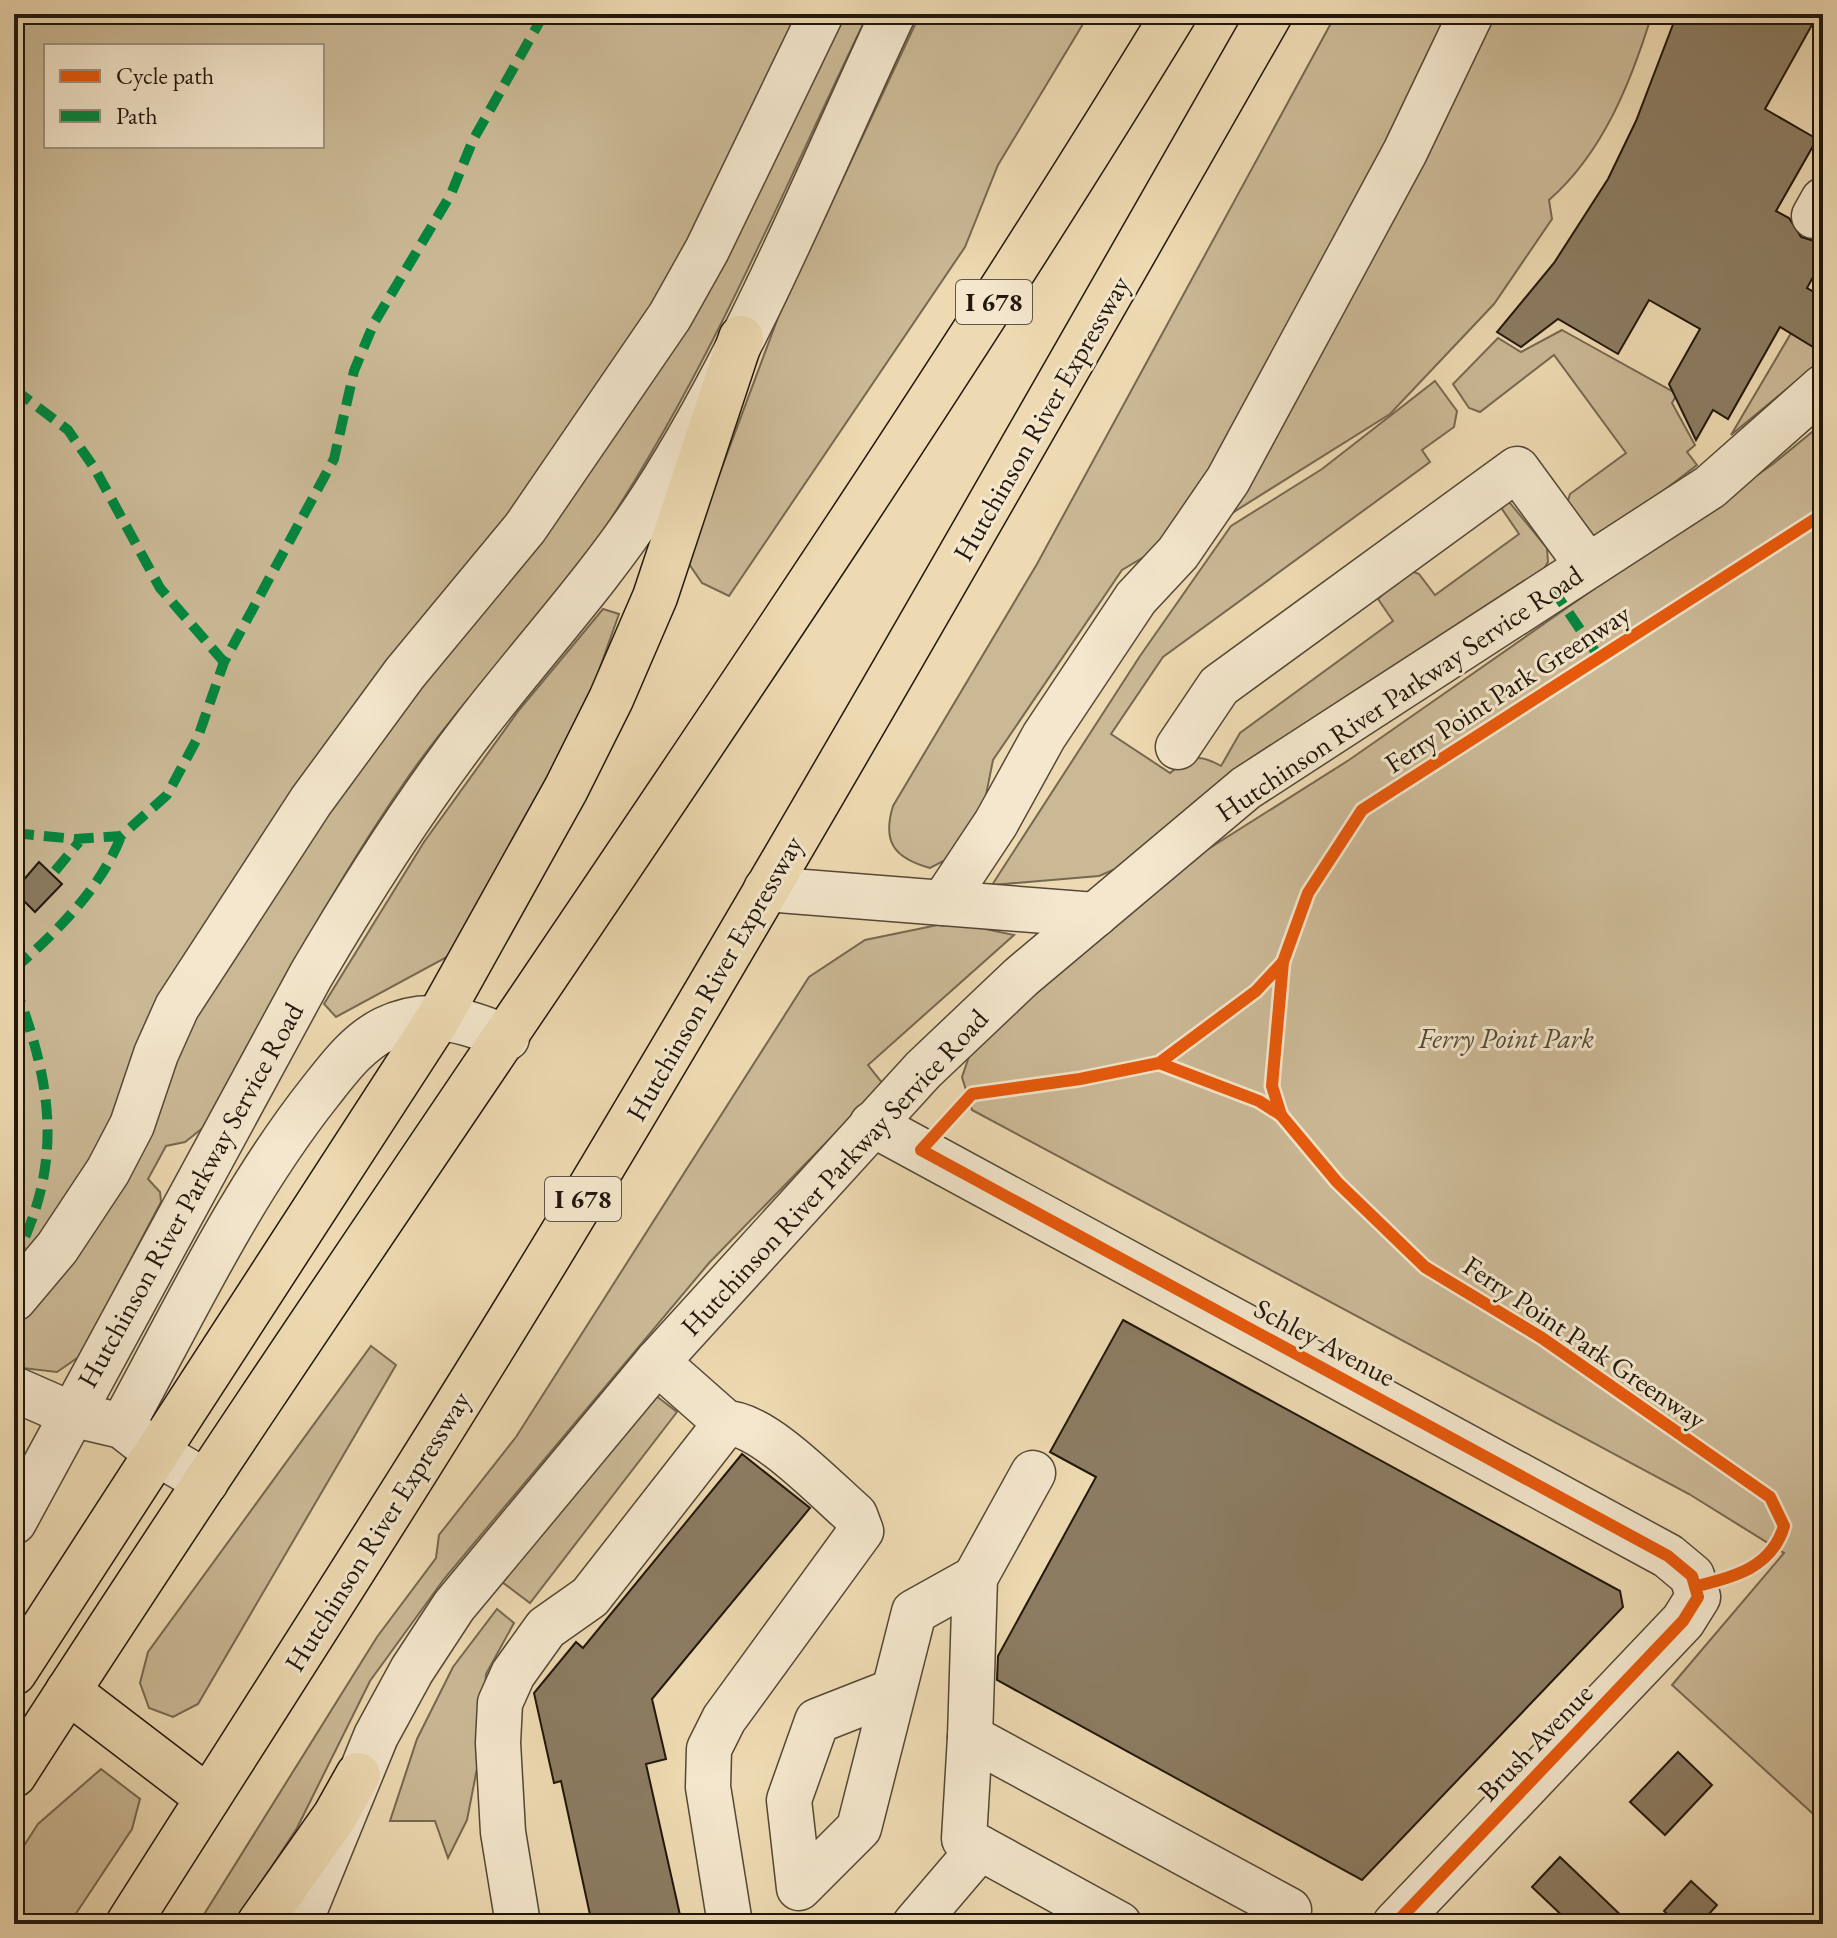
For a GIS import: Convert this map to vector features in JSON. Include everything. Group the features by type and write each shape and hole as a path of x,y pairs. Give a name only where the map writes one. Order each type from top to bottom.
{"highway":[{"name":"I 678","path":"14,1775 206,1482 876,485 1174,14"},
{"name":"Hutchinson River Expressway","path":"128,1924 534,1281 1017,462 1270,14"},
{"path":"14,1673 138,1439 439,1017 572,777 629,659 666,564 741,338"},
{"path":"68,1691 208,1798"},
{"path":"259,1924 335,1816 358,1775"}],"street":[{"path":"14,1299 57,1248 108,1171 132,1125 156,1054 184,995 311,801 405,673 525,528 670,316 707,250 821,14"},
{"name":"Hutchinson River Parkway Service Road","path":"14,1522 295,1003 361,890 435,778 634,526 693,428 741,338 893,14"},
{"path":"943,903 996,823 1044,736 1136,598 1178,553 1228,480 1405,152 1471,14"},
{"name":"Hutchinson River Parkway Service Road","path":"299,1924 358,1775 400,1691 454,1606 657,1362 872,1124 988,1006 1246,788 1710,487 1823,387"},
{"path":"1178,747 1219,686 1517,469 1588,566"},
{"path":"766,889 1095,915"},
{"path":"138,1439 249,1196 306,1109 349,1056 366,1041 400,1023 439,1017 458,1019 507,1038"},
{"name":"Schley Avenue","path":"872,1124 1668,1556 1688,1571 1697,1586"},
{"path":"657,1362 726,1423 738,1423 758,1434 855,1515 861,1531 848,1554 724,1719 709,1749 708,1787 730,1924"},
{"path":"14,1389 138,1439 206,1482"},
{"path":"518,1924 503,1832 498,1743 500,1703 513,1674 546,1628 590,1597 726,1423"},
{"path":"1033,1473 975,1578 964,1839 1119,1924"},
{"path":"891,1692 914,1612 975,1578"},
{"name":"Brush Avenue","path":"1395,1924 1683,1621 1696,1602 1697,1586"},
{"path":"970,1737 1289,1910 1280,1924"},
{"path":"915,1924 980,1848"}],"green space":[{"path":"14,14 868,14 715,335 648,459 610,520 561,587 428,749 376,824 275,995 204,1127 185,1142 166,1146 148,1179 160,1192 161,1202 80,1356 57,1372 23,1368 14,1392"},
{"path":"920,14 1089,14 998,165 965,247 729,596 702,583 687,561 779,315"},
{"path":"1336,14 1448,14 1414,99 1225,449 1159,548 1122,570 993,760 983,810 957,854 930,868 907,859 890,839 893,806 1037,564"},
{"path":"1494,14 1652,14 1635,65 1613,115 1585,161 1549,200 1552,219 1494,304 1390,414 1229,515 1415,174"},
{"path":"1823,279 1823,359 1731,435"},
{"path":"1562,330 1677,394 1672,403 1695,445 1687,452 1697,465 1607,534 1587,537 1565,510 1570,494 1626,453 1554,355 1480,412 1469,408 1453,384 1498,338 1521,352"},
{"path":"1435,381 1457,411 1454,427 1422,450 1430,462 1163,657 1111,734 1170,773 1194,758 1206,759 1221,766 1240,733 1393,621 1378,599 1409,570 1419,574 1435,595 1519,534 1502,509 1504,501 1510,503 1547,548 1548,562 1535,584 1125,865 1099,876 992,885 1140,656 1231,526 1322,469"},
{"name":"Ferry Point Park","path":"1823,423 1823,1823 1672,1685 1784,1553 1689,1494 972,1110 962,1077 972,1048 1194,858 1349,760 1773,464"},
{"path":"603,609 619,614 593,687 511,860 458,951 336,1017 324,1004 424,842 519,710"},
{"path":"952,922 1014,935 868,1065 883,1084 709,1263 444,1579 370,1681 297,1828 234,1924 198,1924 377,1637 436,1558 439,1535 516,1437 809,977 865,940"},
{"path":"371,1346 396,1365 198,1704 173,1717 149,1708 140,1683 148,1652"},
{"path":"655,1395 677,1412 530,1603 502,1582"},
{"path":"497,1609 514,1623 486,1674 480,1753 467,1820 448,1858 435,1821 390,1821 417,1739 453,1667"},
{"path":"101,1769 140,1799 132,1829 69,1924 14,1924 14,1861 38,1824"}],"building":[{"path":"1677,14 1818,14 1765,109 1817,139 1776,211 1789,218 1801,237 1814,241 1823,239 1823,259 1807,288 1823,297 1823,353 1780,327 1728,419 1713,410 1696,440 1669,384 1700,329 1649,300 1618,354 1558,319 1521,347 1497,332 1554,263 1608,179 1636,121"},
{"path":"39,862 62,884 35,912 14,891"},
{"path":"1123,1320 1620,1591 1623,1607 1362,1880 997,1680 998,1656 1096,1477 1050,1452"},
{"path":"742,1454 810,1508 652,1699 666,1759 646,1764 682,1924 592,1924 561,1781 554,1783 534,1693 576,1642 583,1648"},
{"path":"1678,1752 1712,1785 1665,1835 1630,1802"},
{"path":"1560,1857 1630,1924 1571,1924 1532,1887"},
{"path":"1691,1881 1717,1905 1700,1924 1678,1924 1664,1911"}],"marked path":[{"path":"14,833 75,839 121,836 167,795 198,737 224,662 334,459 354,371 374,323 451,194 473,140 544,14"},
{"path":"14,389 68,430 95,469 160,588 224,662"},
{"path":"1552,588 1599,657"},
{"path":"14,969 45,941 90,891 121,836"},
{"path":"55,871 79,842"},
{"path":"14,917 22,907"},
{"path":"14,984 37,1055 47,1122 41,1190 14,1260"}],"cycle path":[{"name":"Ferry Point Park Greenway","path":"1281,1115 1272,1086 1283,962 1308,893 1362,810 1823,514"},
{"path":"1283,962 1256,991 1159,1063 1080,1079 972,1094 921,1150 1668,1556 1692,1576 1698,1597 1683,1621 1395,1924"},
{"name":"Ferry Point Park Greenway","path":"1159,1063 1259,1101 1281,1115 1337,1182 1425,1267 1542,1338 1770,1497 1784,1526 1771,1551 1761,1561 1738,1574 1697,1586"}]}
